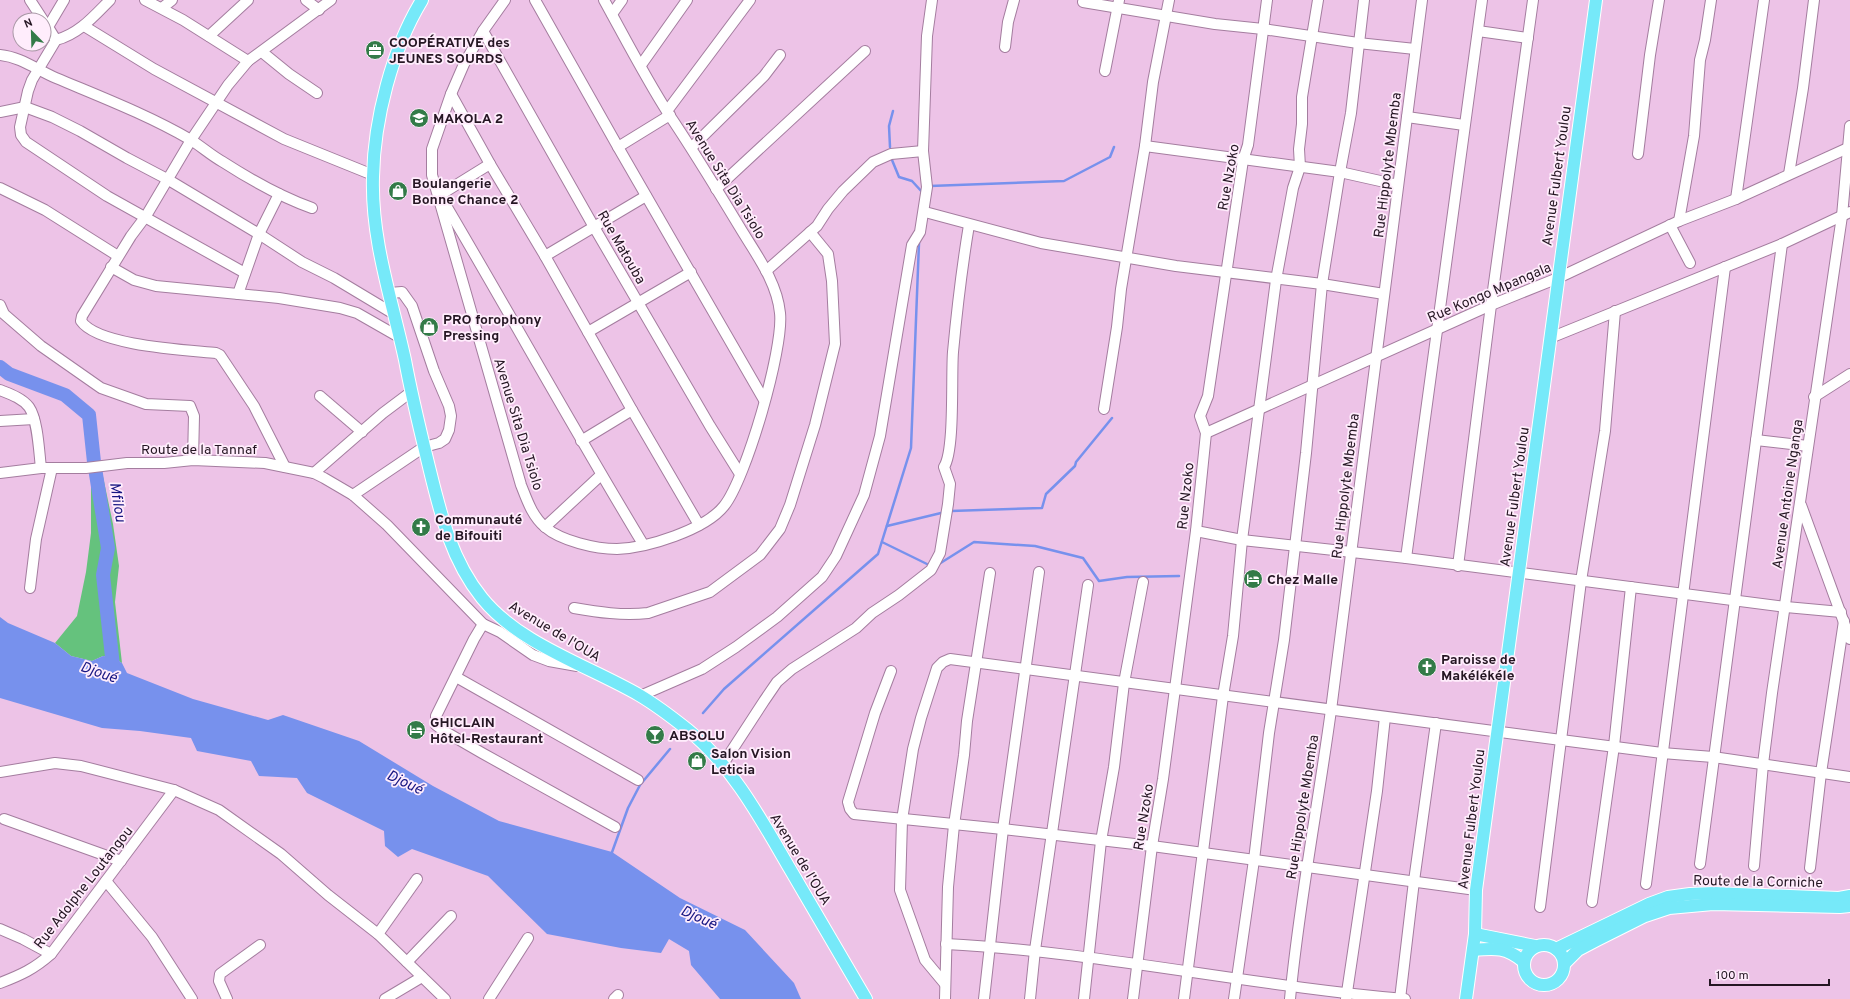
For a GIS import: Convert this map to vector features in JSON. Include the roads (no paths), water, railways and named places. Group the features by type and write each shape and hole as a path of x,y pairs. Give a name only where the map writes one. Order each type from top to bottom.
{"main road":[{"name":"Avenue de l'OUA","path":"422,0 411,20 383,98 378,123 373,175 373,198 376,234 411,392 446,531 453,551 473,586 498,615 539,643 640,696 686,728 723,764 768,832 866,999"},
{"name":"Avenue Fulbert Youlou","path":"1466,999 1475,934 1476,890 1596,0"},
{"name":"Route de la Corniche","path":"1556,949 1649,904 1668,897 1714,893 1839,898 1850,896"},
{"name":"Route de la Corniche","path":"1564,964 1578,950 1645,916 1669,908 1713,904 1850,906"},
{"path":"1475,934 1535,946 1546,944 1556,949 1560,953 1564,964 1560,976 1550,984 1543,985 1531,980 1524,969 1525,956 1535,946"},
{"path":"1473,950 1502,949 1513,953 1524,962"}],"street":[{"path":"30,0 38,12"},
{"path":"52,15 64,0"},
{"path":"110,0 84,26 65,38 56,40 37,70 30,86 20,127 21,136 26,142 107,196 146,216 245,273"},
{"path":"145,0 162,8 248,61"},
{"path":"162,8 172,0"},
{"path":"209,36 248,0"},
{"path":"306,0 319,10"},
{"path":"285,467 254,406 220,355 216,352 171,350 113,338 85,327 81,321 82,316 118,256 146,216 191,140 228,85 248,61 331,0"},
{"name":"Avenue Sita Dia Tsiolo","path":"505,0 483,31 464,64 451,94 432,149 432,175 521,485 530,509 545,527 572,541 602,548 618,549 662,540 700,525 717,514 725,505 740,474 764,400 781,330 779,302 766,271 692,147 669,113 604,0"},
{"path":"535,0 764,400"},
{"path":"612,14 622,0"},
{"path":"641,65 687,0"},
{"path":"618,147 669,113 750,0"},
{"path":"640,696 702,669 736,648 777,617 822,577 836,556 864,495 877,447 912,245 920,232 924,212 927,187 924,151 928,36 932,0"},
{"path":"1005,47 1008,22 1014,0"},
{"path":"1104,409 1117,327 1121,289 1145,146 1153,82 1167,17 1169,0"},
{"name":"Rue Nzoko","path":"1133,999 1152,846 1196,531 1206,433 1200,416 1208,396 1243,160 1248,145 1266,0"},
{"path":"1184,999 1204,854 1223,696 1233,636 1242,540 1276,280 1292,188 1300,167 1299,149 1302,124 1302,97 1318,0"},
{"path":"1234,999 1254,860 1268,740 1275,702 1295,546 1313,384 1322,284 1351,113 1364,0"},
{"name":"Rue Hippolyte Mbemba","path":"1290,999 1306,867 1331,710 1422,0"},
{"path":"1406,558 1482,0"},
{"path":"1458,566 1491,306 1533,0"},
{"path":"1638,154 1650,54 1659,0"},
{"path":"1690,263 1674,224 1694,136 1700,60 1706,40 1711,0"},
{"path":"1736,199 1764,0"},
{"path":"1789,174 1803,88 1814,0"},
{"path":"1083,2 1118,4 1167,17 1263,28 1358,43 1415,49"},
{"path":"1105,71 1118,4"},
{"path":"84,26 154,69 284,139 373,175"},
{"name":"Rue Matouba","path":"483,31 594,227 740,474"},
{"path":"1478,31 1528,38"},
{"path":"52,34 56,40"},
{"path":"716,189 865,51"},
{"path":"262,52 288,74 316,93"},
{"path":"0,55 11,56 24,61 37,70 115,102 191,140 223,162 279,194 312,208"},
{"path":"692,147 764,76 780,55"},
{"path":"451,94 632,410 700,525"},
{"path":"0,112 25,107 52,117 80,131 167,179 260,234 302,262 334,278 394,314"},
{"path":"1407,117 1464,125"},
{"name":"Avenue Antoine Nganga","path":"1754,866 1763,764 1801,503 1814,397 1846,214 1850,126"},
{"path":"1145,146 1340,172 1398,185"},
{"name":"Rue Kongo Mpangala","path":"1206,433 1313,384 1376,358 1437,329 1558,278 1674,224 1736,199 1848,148"},
{"path":"766,271 817,226 828,209 843,191 873,162 891,154 924,151"},
{"path":"440,195 490,164"},
{"path":"432,175 440,195 551,384 581,441 643,544"},
{"path":"0,188 45,210 118,256"},
{"path":"238,294 260,234 279,194"},
{"path":"545,256 646,196"},
{"path":"924,212 1023,240 1127,258 1276,280 1322,284 1384,294"},
{"path":"1550,338 1782,244 1846,214"},
{"path":"723,764 778,682 792,669 856,628 872,613 899,595 931,570 940,553 950,484 944,467 947,462 951,430 954,339 960,278 969,225"},
{"path":"574,608 596,612 648,613 710,592 760,555 780,529 790,505 815,425 835,344 832,281 828,254 810,232"},
{"path":"1700,864 1782,244"},
{"path":"1646,884 1724,267"},
{"path":"111,268 134,280 156,286 279,298 340,308 357,314 399,337"},
{"path":"588,332 691,272"},
{"path":"354,495 424,447 439,443 445,439 449,430 451,416 449,406 434,372 412,306 402,292 389,293"},
{"path":"0,306 4,314 41,346 101,388 146,404 190,406 194,416 193,460"},
{"path":"1540,907 1581,581 1604,431 1615,311"},
{"path":"1814,397 1850,374"},
{"path":"0,390 19,399 29,408 34,419 41,468"},
{"path":"314,473 411,392"},
{"path":"320,396 362,432"},
{"path":"581,441 632,410"},
{"path":"0,421 34,419"},
{"path":"1756,440 1808,446"},
{"name":"Route de la Tannaf","path":"0,473 41,468 86,468 193,460 265,463 314,473 354,495 387,525 451,589 483,624"},
{"path":"30,588 36,539 52,468"},
{"path":"545,527 601,475"},
{"path":"1801,503 1850,639"},
{"path":"1196,531 1242,540 1406,558 1458,566 1631,586 1683,595 1786,607 1843,617"},
{"path":"984,999 1003,829 1039,572"},
{"path":"945,999 948,887 954,825 964,755 967,721 990,573"},
{"path":"1084,999 1101,841 1114,767 1124,683 1143,582"},
{"path":"1030,999 1035,950 1088,585"},
{"path":"1592,902 1614,746 1631,586"},
{"path":"1810,868 1821,773 1843,617"},
{"path":"581,666 549,661 533,655 500,632 483,624 436,716 436,723 438,727 488,757 615,827"},
{"path":"945,984 925,960 900,890 902,820 913,749 937,668 943,662 950,659 1560,740 1662,753 1714,757 1850,777"},
{"path":"891,671 872,719 848,802 850,809 854,814 1052,834 1152,846 1476,890"},
{"path":"456,677 638,780"},
{"path":"1346,996 1377,791 1385,717"},
{"path":"1400,999 1414,881 1436,723"},
{"path":"0,772 55,764 81,766 174,790 219,810 260,838 328,895 378,934 445,999"},
{"name":"Rue Adolphe Loutangou","path":"0,983 34,969 51,954 174,790"},
{"path":"4,819 122,861"},
{"path":"378,934 417,879"},
{"path":"106,881 152,937 192,999"},
{"path":"407,962 451,916"},
{"path":"0,929 51,954"},
{"path":"489,999 528,938"},
{"path":"946,944 1035,950 1088,959 1237,978 1346,996 1405,999"},
{"path":"227,999 219,980 220,974 260,945"},
{"path":"385,999 422,977"}],"water":[{"name":"Djoué","path":"0,617 8,623 55,643 71,656 92,661 103,656 112,657 122,663 127,673 193,699 268,720 283,715 359,741 433,786 499,821 612,852 680,898 745,930 794,983 801,999 720,999 691,965 689,951 669,939 661,953 621,948 547,934 488,876 412,849 398,857 385,846 384,831 307,793 297,778 259,776 251,761 197,751 191,738 140,731 102,728 0,698"}],"waterway":[{"path":"890,147 889,126 893,111"},
{"path":"930,186 1064,181 1110,157 1114,147 1112,152"},
{"path":"892,160 899,177 912,181 923,193"},
{"path":"703,713 724,689 878,554 911,448 919,243"},
{"name":"Mfilou","path":"0,367 9,374 65,395 89,415 94,462 108,548 103,575 114,675"},
{"path":"951,511 1042,508 1046,494 1075,466 1076,462 1112,418"},
{"path":"887,526 941,513"},
{"path":"882,542 929,565"},
{"path":"939,564 974,542 1035,546 1083,558 1099,581 1127,577 1179,576"},
{"path":"611,855 628,808 640,785 670,749"}],"place":[{"name":"COOPÉRATIVE des JEUNES SOURDS","path":"375,50"},
{"name":"MAKOLA 2","path":"419,118"},
{"name":"Boulangerie Bonne Chance 2","path":"398,191"},
{"name":"PRO forophony Pressing","path":"429,327"},
{"name":"Communauté de Bifouiti","path":"421,527"},
{"name":"Chez Malle","path":"1253,579"},
{"name":"Paroisse de Makélékéle","path":"1427,667"},
{"name":"GHICLAIN Hôtel-Restaurant","path":"416,730"},
{"name":"ABSOLU","path":"655,735"},
{"name":"Salon Vision Leticia","path":"697,761"}]}
